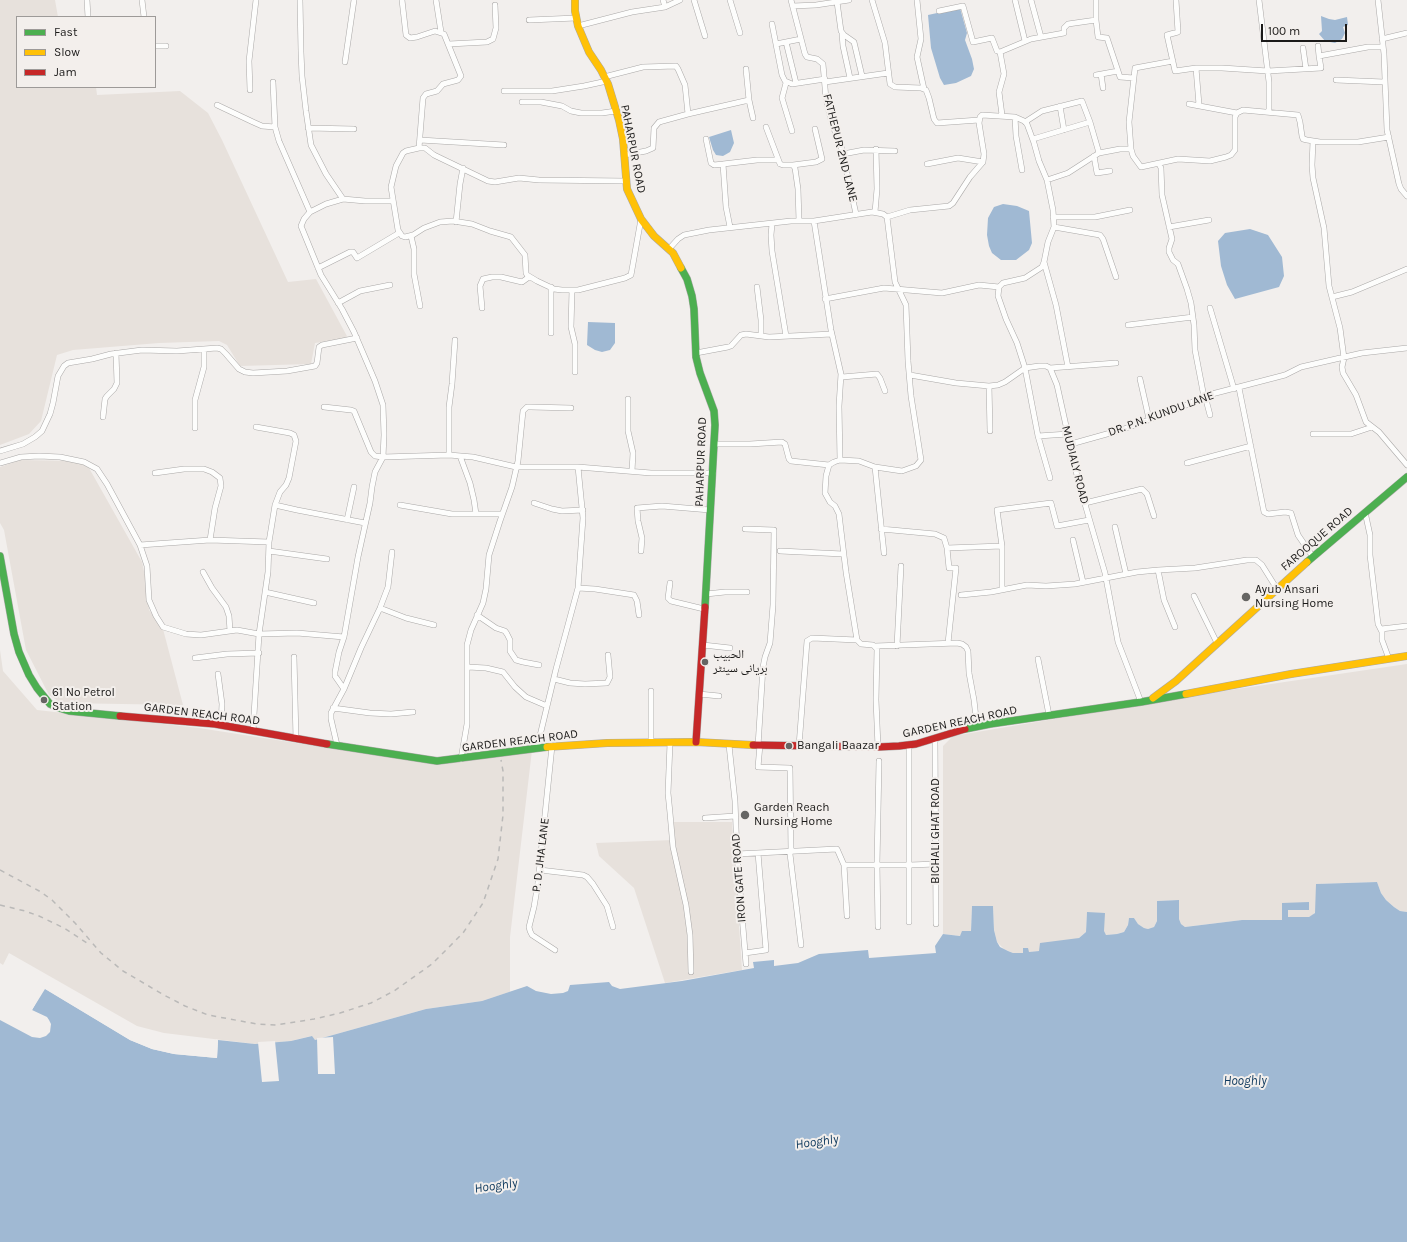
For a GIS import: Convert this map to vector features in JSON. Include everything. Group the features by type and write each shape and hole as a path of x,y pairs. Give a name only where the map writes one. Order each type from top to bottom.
{"main road":[{"name":"PAHARPUR ROAD","path":"575,0 578,26 589,52 605,79 616,111 623,139 626,181 629,195 641,219 654,236 669,249 678,260 687,279 692,296 696,353 700,373 714,411 715,425 713,473 696,742"},
{"name":"FAROOQUE ROAD","path":"1152,699 1176,681 1313,557 1407,477"},
{"name":"GARDEN REACH ROAD","path":"0,556 14,634 19,652 29,675 50,704 69,711 221,725 296,739 437,761 552,746 607,743 696,742 759,746 878,747 909,745 977,727 1141,702 1298,673 1407,656"}],"street":[{"path":"87,0 88,16"},
{"path":"142,0 144,16"},
{"path":"250,90 249,61 256,0"},
{"path":"300,0 301,52 308,128 317,158 344,199"},
{"path":"345,62 354,0"},
{"path":"402,0 406,35 410,38 417,38 435,31 441,32"},
{"path":"419,148 424,98 426,94 437,91 442,84 458,80 461,76 449,44 444,34 441,32 436,0"},
{"path":"663,0 665,7"},
{"path":"578,26 632,12 665,7 680,0"},
{"path":"694,0 705,36"},
{"path":"730,0 740,33"},
{"name":"FATHEPUR 2ND LANE","path":"791,0 805,54 807,57 817,59 823,64 826,99 843,154 856,214"},
{"path":"793,6 807,3 849,0"},
{"path":"872,0 885,43 888,81 891,86 924,89"},
{"path":"917,0 921,34 917,57 924,89 928,92 934,119 937,123 979,120"},
{"path":"1015,0 1025,41"},
{"path":"1031,0 1041,37"},
{"path":"1096,0 1098,36 1107,38 1120,77 1134,78"},
{"path":"1176,0 1178,32 1167,36 1175,71 1196,68 1268,71 1321,68 1318,46"},
{"path":"1259,0 1268,71 1269,112"},
{"path":"1378,0 1383,47 1386,123 1398,184 1400,189 1407,196"},
{"path":"837,2 843,46 850,78"},
{"path":"449,44 480,42 493,39 496,28 495,5"},
{"path":"939,11 963,6 972,42 992,38 997,51 1000,52 1004,74 999,92 1002,115"},
{"path":"529,20 576,18"},
{"path":"1000,52 1025,41 1064,33 1064,28 1068,24 1096,20"},
{"path":"772,24 782,75 786,82 790,84 888,73"},
{"path":"1382,39 1407,33"},
{"path":"842,34 854,42 862,76"},
{"path":"776,44 801,39"},
{"path":"786,42 796,83"},
{"path":"156,46 166,46"},
{"path":"1319,56 1368,47 1383,47"},
{"path":"1303,48 1306,69"},
{"path":"1173,61 1135,68 1129,122 1131,149 1133,156 1141,167 1178,159 1210,161 1231,155 1236,146 1234,123 1237,113"},
{"path":"504,91 552,91 584,86 643,67 676,66 685,85 688,114"},
{"path":"746,68 749,100 753,118"},
{"path":"1196,68 1200,105"},
{"path":"1103,88 1099,74 1118,71"},
{"path":"1336,80 1384,82"},
{"path":"273,82 275,127 279,141 310,212"},
{"path":"786,82 782,98 792,131"},
{"path":"624,155 646,151 653,148 654,128 656,124 666,119 749,100"},
{"path":"1025,122 1042,111 1082,101 1090,122 1096,154 1096,173 1110,171"},
{"path":"522,102 541,102 562,106 571,111 581,113 616,111"},
{"path":"1189,104 1237,113 1242,110 1298,115 1303,139 1313,141 1358,142 1389,137"},
{"path":"217,105 262,126 275,127"},
{"path":"1060,106 1064,130"},
{"path":"886,217 910,210 949,206 952,203 970,177 983,162 984,154 979,120 982,115 1015,116 1025,122 1033,139 1038,161 1047,180 1054,227 1048,242 1042,267 1025,278 1004,283 1000,287 998,296 1001,308 1017,343 1026,368 1038,436 1050,478"},
{"path":"1015,116 1016,136 1022,170"},
{"path":"1033,139 1090,122"},
{"path":"308,128 354,129"},
{"path":"766,128 781,165 822,161 815,129"},
{"path":"706,139 711,162 714,165 749,161 778,160"},
{"path":"420,140 504,145"},
{"path":"1313,141 1313,178 1324,228 1328,281 1338,319 1344,358 1342,368 1343,373 1356,395 1366,422 1379,432 1407,465"},
{"path":"626,181 539,180 520,178 495,182 488,181 434,155 425,148 419,148 403,153 396,166 391,187 399,233 405,237 411,236 424,228 440,222 472,224 511,237 525,254 527,266 526,273 529,277 551,287 562,290 572,290 625,278 631,275 641,219"},
{"path":"843,154 876,149 895,151"},
{"path":"875,212 877,189 876,149"},
{"path":"1047,180 1068,173 1096,154 1131,149"},
{"path":"928,164 958,158 983,162"},
{"path":"723,164 726,207 730,227"},
{"path":"1159,164 1161,168 1162,194 1172,239 1168,248 1173,260 1178,264 1191,303 1195,350 1204,397 1210,415"},
{"path":"793,165 797,180 799,221"},
{"path":"456,222 463,168"},
{"path":"344,689 335,676 339,652 344,638 375,472 383,457 384,416 381,396 357,338 318,268 302,230 302,226 304,219 310,212 326,204 344,199 393,201"},
{"path":"1053,217 1095,217 1130,210"},
{"path":"669,249 684,235 730,227 814,221 875,212 883,214 886,217 894,275 906,305 911,396 921,460 916,466 902,471 875,467 859,462 840,460 829,465 791,461 789,459 785,444 782,442 714,444"},
{"path":"1169,227 1209,220"},
{"path":"814,221 825,299 842,377 839,406 840,460"},
{"path":"772,224 772,251 786,336"},
{"path":"1054,227 1100,235 1103,239 1116,277"},
{"path":"318,268 350,252 353,252 357,258 399,233"},
{"path":"411,236 414,249 414,274 420,306"},
{"path":"1044,262 1056,305 1068,367"},
{"path":"1332,297 1352,292 1407,269"},
{"path":"482,308 480,286 483,279 492,277 522,282 529,277"},
{"path":"338,303 364,290 390,285"},
{"path":"825,299 884,288 942,292 979,285 1000,287"},
{"path":"551,287 551,333"},
{"path":"757,287 761,320 761,336"},
{"path":"572,290 571,327 574,344 574,372"},
{"path":"1210,308 1236,389 1251,446 1264,512 1268,514 1285,512 1291,513 1298,535 1313,557"},
{"path":"1128,325 1193,317"},
{"path":"696,353 731,346 741,335 746,334 761,336 786,336 832,334"},
{"path":"0,451 24,444 42,431 50,414 58,376 64,366 68,363 116,353 142,350 176,351 217,348 221,349 239,369 245,372 253,373 280,371 313,367 317,363 319,347 322,345 357,338"},
{"path":"449,455 449,407 455,340"},
{"name":"DR. P.N. KUNDU LANE","path":"1071,444 1110,434 1173,411 1204,397 1285,375 1301,367 1362,353 1407,348"},
{"path":"195,428 195,400 203,372 204,350"},
{"path":"103,417 106,396 114,389 117,383 116,353"},
{"path":"910,375 956,383 989,386 998,385 1005,382 1026,368 1039,366 1046,366 1050,368 1116,363"},
{"name":"MUDIALY ROAD","path":"1050,368 1057,385 1078,480 1106,577 1118,642 1141,702"},
{"path":"842,377 877,374 885,391"},
{"path":"1140,379 1149,419"},
{"path":"989,386 990,431"},
{"path":"628,399 628,431 633,453 632,471"},
{"path":"324,407 354,411 371,452 375,456 449,455 516,467 578,467 651,473 713,473"},
{"path":"461,759 467,724 467,644 470,630 483,603 486,589 489,555 512,487 518,461 523,415 525,409 531,407 571,408"},
{"path":"253,731 259,634 265,592 269,542 275,505 280,492 286,485 289,478 296,437 290,433 256,427"},
{"path":"1313,434 1351,434 1372,427"},
{"path":"1038,436 1068,434"},
{"path":"1187,463 1251,446"},
{"path":"0,463 21,458 39,456 60,457 84,462 97,470 107,484 140,545 147,566 149,600 163,627 186,634 201,636 237,630 259,634 297,633 344,638"},
{"path":"460,456 470,483 476,514"},
{"path":"829,465 826,476 825,493 839,514 843,554 856,640"},
{"path":"537,748 578,588 582,555 583,510 578,467"},
{"path":"875,467 884,553"},
{"path":"155,473 184,469 204,469 220,478 221,486 215,508 210,540"},
{"path":"347,520 354,488"},
{"path":"1085,503 1142,489 1147,494 1154,516"},
{"path":"534,503 562,511 583,510"},
{"path":"1002,590 1002,546 997,510 1051,503 1057,526 1089,520"},
{"path":"275,505 365,523"},
{"path":"400,506 452,514 502,514"},
{"path":"641,551 642,538 637,508 662,506 710,510"},
{"path":"1365,512 1370,535 1370,555 1378,624 1381,629 1382,640 1389,659"},
{"path":"1115,527 1126,574"},
{"path":"745,529 774,530 773,605 770,643 765,657 764,667 758,767 790,768 790,854 801,945"},
{"path":"881,530 924,533 941,536 945,541 949,568 956,568 948,644"},
{"path":"140,545 210,540 269,542"},
{"path":"1074,540 1083,582"},
{"path":"947,548 1002,546"},
{"path":"269,551 326,559"},
{"path":"780,551 843,554"},
{"path":"337,745 331,719 333,708 344,689 388,587 392,552"},
{"path":"962,594 1002,590 1027,585 1046,586 1083,582 1126,574 1158,570 1195,568 1247,560 1256,560 1262,565 1277,589"},
{"path":"898,646 902,566"},
{"path":"1158,570 1164,600 1175,627"},
{"path":"203,572 212,588 226,607 229,616 230,631"},
{"path":"670,583 668,598 671,601 704,609"},
{"path":"578,588 595,589 634,596 637,601 639,614"},
{"path":"265,592 314,603"},
{"path":"706,594 748,592"},
{"path":"1194,596 1217,644"},
{"path":"380,608 406,618 434,626"},
{"path":"476,615 496,628 505,631 510,640 510,651 516,660 539,665"},
{"path":"1381,629 1407,626"},
{"path":"799,746 807,641 812,638 856,640 861,644 875,646 962,644 968,651 969,673 977,727"},
{"path":"703,645 730,648"},
{"path":"875,646 877,649 876,700 878,747"},
{"path":"195,658 227,654 258,653"},
{"path":"554,679 578,683 607,683 610,677 608,655"},
{"path":"294,658 296,739"},
{"path":"1038,659 1049,715"},
{"path":"468,667 481,667 503,672 515,687 526,696 547,706"},
{"path":"218,674 222,704 221,725"},
{"path":"651,691 651,742"},
{"path":"699,694 719,696"},
{"path":"333,708 370,713 391,714 413,712"},
{"name":"BICHALI GHAT ROAD","path":"935,738 936,924"},
{"path":"670,743 668,793 673,847 686,905 690,935 691,972"},
{"name":"IRON GATE ROAD","path":"729,745 746,964"},
{"path":"909,745 909,922"},
{"name":"P. D. JHA LANE","path":"552,746 540,870 529,927 530,931 537,938 555,950"},
{"path":"878,927 877,864 879,761"},
{"path":"705,818 735,816"},
{"path":"737,854 837,849 844,865 847,916"},
{"path":"745,953 766,950 758,853"},
{"path":"844,865 936,864"},
{"path":"540,870 577,874 587,877 607,906 613,927"}],"shaded area":[{"path":"0,0 55,0 58,16 16,16 16,88 96,88 97,95 180,91 208,113 288,282 316,279 348,338 315,343 311,364 240,366 227,345 219,341 159,343 73,350 57,355 41,421 29,434 0,445"},
{"path":"20,460 76,461 89,468 142,562 147,585 149,610 163,629 183,705 61,703 49,695 26,650 4,530 0,523 0,467"},
{"path":"0,650 3,671 37,710 199,728 438,765 532,750 510,937 510,992 482,1001 426,1009 315,1040 311,1036 291,1041 255,1044 164,1033 137,1026 9,953 3,965 0,963"},
{"path":"1407,664 1407,912 1400,911 1386,900 1381,893 1377,882 1317,884 1316,911 1309,917 1288,917 1288,910 1282,903 1283,920 1242,920 1185,927 1181,924 1179,919 1179,900 1157,901 1157,921 1154,927 1148,929 1144,928 1138,924 1134,918 1129,918 1128,925 1124,932 1106,935 1087,913 1086,932 1079,938 1039,951 1029,952 1023,949 1023,953 1013,953 1004,949 997,942 994,930 993,906 972,906 971,931 961,936 943,934 943,746 953,736 1203,694"},
{"path":"671,822 732,822 742,970 665,983 634,888 599,856 596,843 673,840"}],"water":[{"path":"960,8 967,33 965,40 974,69 971,76 956,83 944,85 940,78 931,48 928,15"},
{"path":"1321,16 1335,20 1347,17 1348,25 1343,27 1345,33 1342,39 1335,43 1325,41 1319,34 1322,31"},
{"path":"731,130 734,143 730,152 723,156 716,155 709,137"},
{"path":"1003,204 1017,206 1029,211 1032,243 1029,250 1016,260 1001,260 992,253 989,246 987,235 988,218 994,207"},
{"path":"1250,229 1268,235 1282,257 1284,276 1279,287 1235,299 1227,285 1221,266 1218,241 1225,233"},
{"path":"588,322 615,323 615,343 610,350 602,352 587,345"},
{"name":"Hooghly","path":"1377,882 1381,893 1386,900 1400,911 1407,912 1407,1242 0,1242 0,1020 32,1037 40,1038 46,1036 50,1032 51,1024 49,1020 47,1017 32,1010 44,988 130,1040 152,1049 174,1054 217,1058 218,1040 255,1044 291,1041 312,1036 315,1040 426,1009 482,1001 527,986 536,991 551,994 568,991 570,985 609,982 612,986 620,989 682,981 754,968 753,962 774,960 774,966 798,963 819,954 868,950 869,958 936,953 935,946 943,934 960,936 962,931 971,931 972,906 993,906 994,930 1000,947 1013,953 1023,953 1023,948 1028,948 1029,952 1039,951 1040,943 1079,938 1086,932 1087,912 1105,913 1104,931 1106,935 1124,932 1128,925 1129,918 1134,918 1138,924 1144,928 1148,929 1154,927 1157,921 1157,901 1179,900 1179,919 1181,924 1185,927 1242,920 1282,920 1282,903 1309,902 1309,910 1288,910 1288,917 1309,917 1315,913 1316,884"}],"pier":[{"path":"43,987 46,987 131,1038 152,1047 175,1052 215,1056 216,1039 218,1040 217,1058 174,1054 152,1049 130,1040 45,989 32,1010 30,1009"},
{"path":"333,1037 335,1074 318,1074 317,1038"},
{"path":"275,1041 279,1081 262,1082 258,1042"}],"railway":[{"path":"0,870 41,892 52,900 75,923 101,953 123,971 185,1006 208,1015 257,1024 276,1025 314,1019 340,1013 371,1003 394,991 432,964 463,933 483,903 498,859 503,815 503,771 501,760"},
{"path":"0,905 39,916 64,928 87,943"}],"traffic: fast":[{"path":"681,268 687,279 692,296 696,357 700,373 714,411 715,425 705,607"},
{"path":"1307,562 1407,477"},
{"path":"0,556 14,634 19,652 29,675 37,688 50,704 59,708 69,711 120,716"},
{"path":"965,729 1186,694"},
{"path":"327,744 437,761 547,747"}],"traffic: slow":[{"path":"575,0 575,11 578,26 589,52 608,84 619,120 623,139 627,189 641,219 654,236 673,253 681,268"},
{"path":"1153,698 1176,681 1307,562"},
{"path":"1186,694 1291,674 1407,656"},
{"path":"547,747 607,743 696,742 753,745"}],"traffic: jam":[{"path":"696,742 705,607"},
{"path":"120,716 215,724 327,744"},
{"path":"753,745 899,746 916,744 965,729"}],"place":[{"name":"Ayub Ansari Nursing Home","path":"1246,597"},
{"name":"الحبیب بریانی سینٹر","path":"705,662"},
{"name":"61 No Petrol Station","path":"44,700"},
{"name":"Bangali Baazar","path":"789,746"},
{"name":"Garden Reach Nursing Home","path":"745,815"}]}
